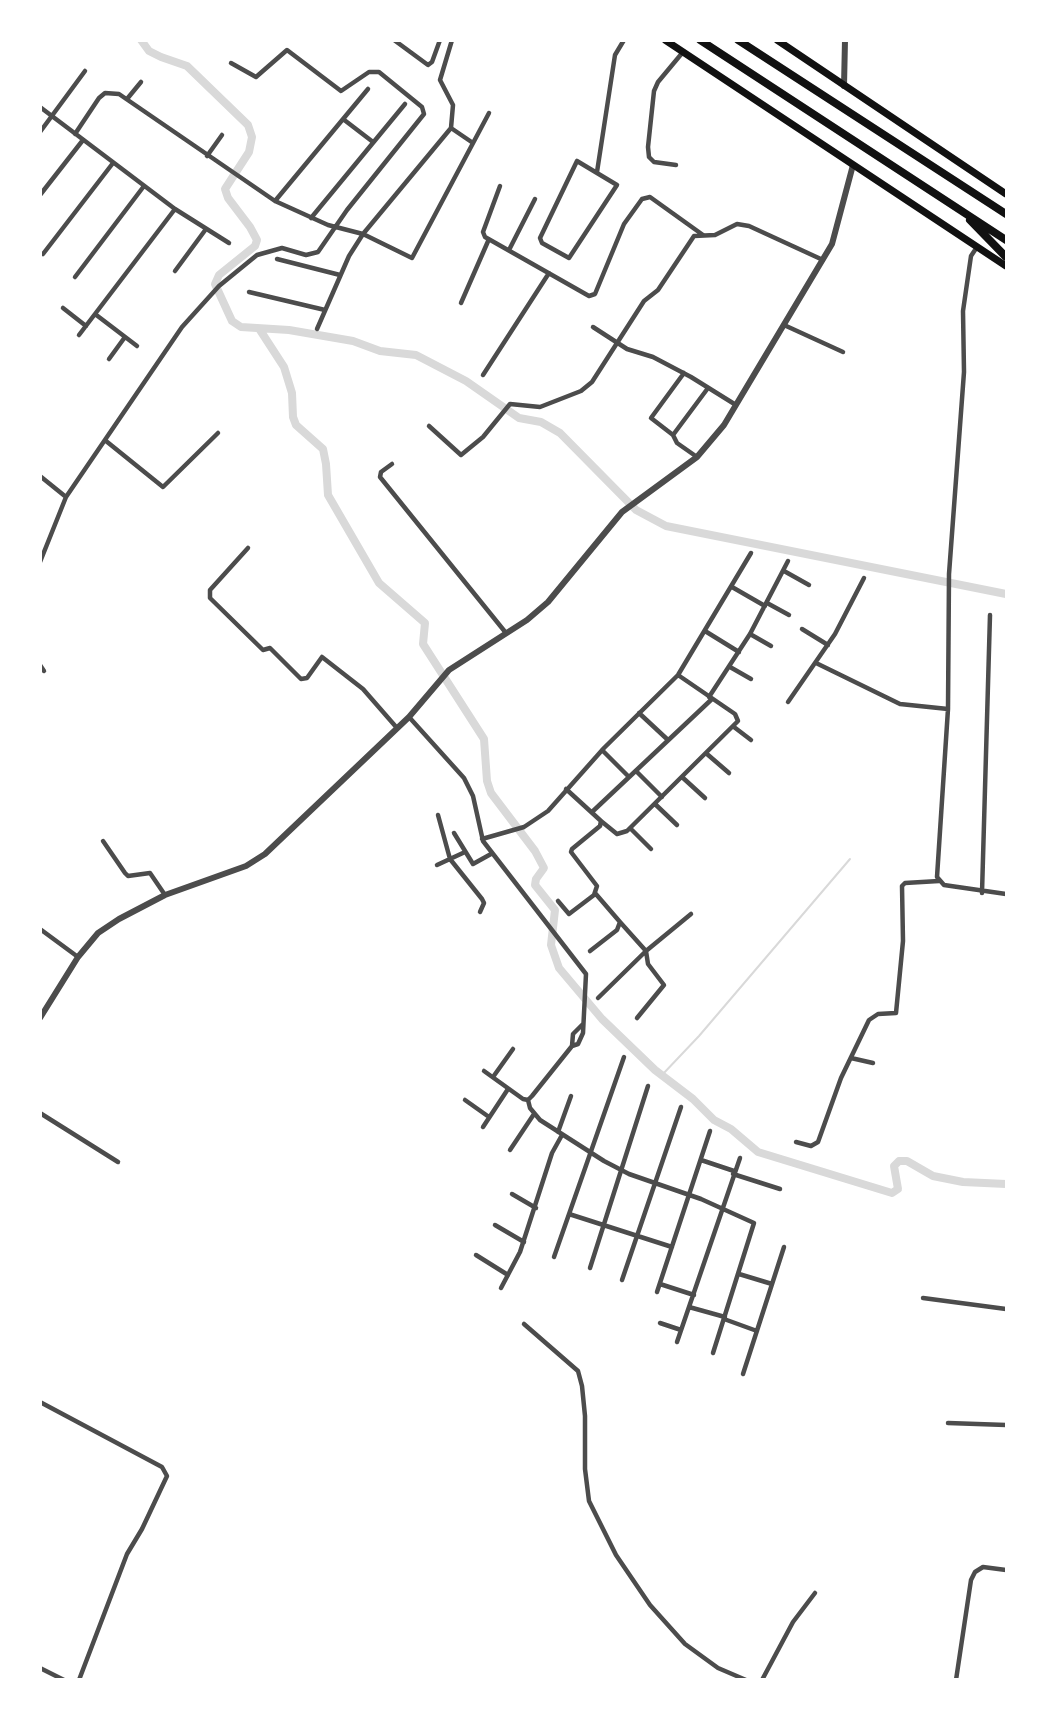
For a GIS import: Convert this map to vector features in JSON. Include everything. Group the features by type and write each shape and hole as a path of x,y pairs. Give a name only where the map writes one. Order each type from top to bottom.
{"highway":[{"path":"700,40 1006,240"},
{"path":"738,40 1006,214"},
{"path":"958,208 1006,258"}],"main road":[{"path":"665,40 1006,266"},
{"path":"777,40 1006,194"}],"street":[{"path":"394,40 428,65 432,62 440,40"},
{"path":"317,329 340,275 363,234 451,128 453,105 440,80 452,40"},
{"path":"597,172 615,55 624,40"},
{"path":"844,86 845,40"},
{"path":"40,562 66,497 106,441 176,334 219,286 257,255 268,250 282,248 313,255 326,244 335,228 424,114 422,107 374,70 341,91 287,50 256,77 231,63"},
{"path":"676,165 654,162 649,157 648,147 654,91 662,77 683,52"},
{"path":"40,132 85,71"},
{"path":"127,99 141,82"},
{"path":"275,201 368,89"},
{"path":"75,134 105,93 119,94 275,201 335,228 363,234 412,258 489,113"},
{"path":"311,218 405,104"},
{"path":"40,107 175,209 229,243"},
{"path":"343,119 373,142"},
{"path":"451,128 473,143"},
{"path":"207,156 222,135"},
{"path":"40,195 83,140"},
{"path":"577,161 597,172 617,186 568,258 542,243 540,238 577,161"},
{"path":"43,254 113,163"},
{"path":"40,1018 78,957 108,926 165,895 246,866 265,854 409,717 449,670 548,602 622,512 697,457 724,425 823,260 837,230 853,165"},
{"path":"75,277 144,186"},
{"path":"500,186 483,232 489,239 589,296 595,294 624,224 642,199 650,197 703,235"},
{"path":"509,250 535,200"},
{"path":"79,335 175,209"},
{"path":"429,426 461,455 483,437 510,404 540,408 556,400 570,397 592,382 618,343 618,338 645,300 658,290 689,240 703,235 715,235 737,224 750,226 823,260"},
{"path":"176,271 206,229"},
{"path":"460,303 489,239"},
{"path":"939,881 948,709 949,574 964,372 963,311 971,256 977,247"},
{"path":"278,259 340,275"},
{"path":"483,375 549,273"},
{"path":"249,292 325,310"},
{"path":"63,308 86,326"},
{"path":"95,314 137,346"},
{"path":"784,325 843,352"},
{"path":"593,327 618,343 684,373 736,405"},
{"path":"109,359 126,337"},
{"path":"684,373 651,418 673,435 677,443 697,457"},
{"path":"673,435 708,387"},
{"path":"106,441 163,487 218,433"},
{"path":"392,464 381,472 380,477 506,633"},
{"path":"40,476 66,497"},
{"path":"248,548 210,590 210,598 263,650 270,648 301,679 307,678 322,657 363,690 397,728"},
{"path":"482,839 524,827 548,811 602,750 678,675 751,553"},
{"path":"592,812 711,698 750,634 788,561"},
{"path":"784,571 809,585"},
{"path":"788,702 828,645 864,578"},
{"path":"732,587 789,615"},
{"path":"982,892 990,615"},
{"path":"802,629 828,645"},
{"path":"705,632 739,652"},
{"path":"750,634 771,646"},
{"path":"816,663 900,704 948,709"},
{"path":"40,666 44,671"},
{"path":"730,667 751,680"},
{"path":"566,789 616,834 630,828 734,727 738,718 678,675"},
{"path":"639,713 668,740"},
{"path":"409,717 464,778 473,796 482,839 491,854 586,974 581,1038 528,1100"},
{"path":"734,727 751,740"},
{"path":"602,750 629,777"},
{"path":"707,754 729,773"},
{"path":"636,771 662,797"},
{"path":"682,777 705,798"},
{"path":"655,804 677,825"},
{"path":"438,815 450,859 482,899 480,912"},
{"path":"558,901 569,914 595,893 597,886 571,852 600,826 601,820"},
{"path":"630,828 651,849"},
{"path":"454,833 473,864 491,854"},
{"path":"103,842 128,876 150,873 165,895"},
{"path":"437,866 465,852"},
{"path":"796,1142 811,1146 818,1142 862,1031 873,1016 894,1016 898,1010 903,941 902,886 905,882 939,881 944,885 1006,894"},
{"path":"595,893 646,951 648,964 664,985 637,1018"},
{"path":"598,998 646,951 691,914"},
{"path":"590,951 617,930 620,922"},
{"path":"40,929 78,957"},
{"path":"492,1077 513,1049"},
{"path":"554,1257 624,1057"},
{"path":"851,1058 873,1063"},
{"path":"484,1071 508,1089 528,1100 534,1114 560,1133 622,1171 721,1207 754,1223 713,1353"},
{"path":"590,1268 648,1086"},
{"path":"483,1127 508,1089"},
{"path":"501,1288 524,1242 571,1096"},
{"path":"465,1100 489,1117"},
{"path":"622,1280 681,1107"},
{"path":"40,1113 118,1162"},
{"path":"510,1150 534,1114"},
{"path":"657,1293 710,1131"},
{"path":"677,1342 721,1207 740,1158"},
{"path":"701,1160 780,1189"},
{"path":"512,1194 536,1208"},
{"path":"570,1214 672,1247"},
{"path":"495,1225 524,1242"},
{"path":"742,1374 784,1247"},
{"path":"477,1255 508,1275"},
{"path":"739,1274 772,1284"},
{"path":"660,1284 694,1295"},
{"path":"923,1298 1006,1309"},
{"path":"689,1307 757,1331"},
{"path":"660,1323 681,1330"},
{"path":"524,1324 578,1371 585,1416 585,1468 589,1501 616,1555 650,1605 685,1644 711,1664 746,1680"},
{"path":"40,1402 162,1467 167,1476 142,1529 127,1554 79,1680"},
{"path":"948,1423 1006,1425"},
{"path":"956,1680 970,1580 975,1572 983,1567 1006,1570"},
{"path":"762,1680 793,1622 815,1593"},
{"path":"40,1668 64,1680"}],"waterway":[{"path":"141,40 149,51 187,66 248,125 252,137 249,152 225,189 228,198 257,240 255,246 219,275 215,284 232,321 241,327 289,330 353,341 380,351 416,355 466,381 519,418 541,422 560,433 636,510 666,526 1006,594"},
{"path":"260,330 284,367 292,393 293,417 296,425 323,449 328,495 379,583 425,623 423,644 484,739 487,781 491,793 535,851 544,868 536,879 535,885 555,910 551,945 559,968 602,1019 655,1070 693,1099 714,1120 731,1129 758,1152 892,1193 898,1189 894,1166 899,1161 907,1161 933,1176 963,1182 1006,1184"},
{"path":"662,1075 699,1036 850,859"}]}
